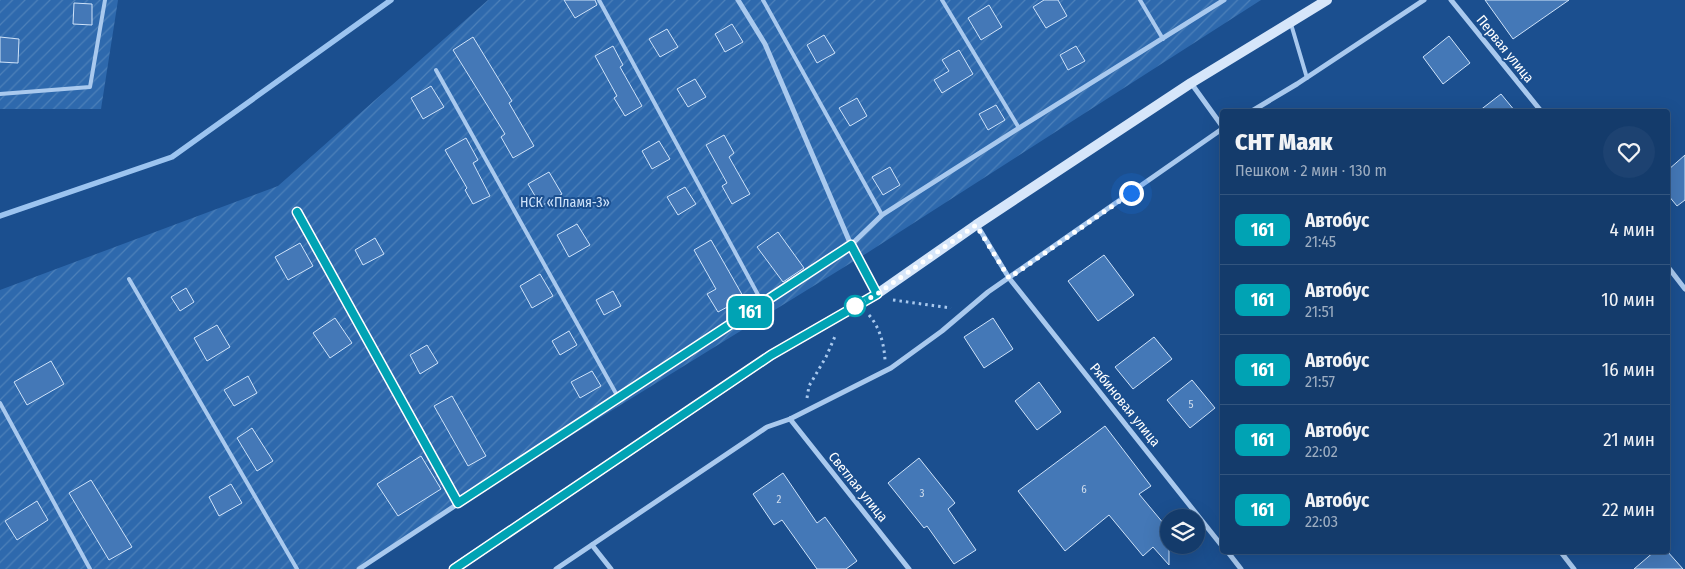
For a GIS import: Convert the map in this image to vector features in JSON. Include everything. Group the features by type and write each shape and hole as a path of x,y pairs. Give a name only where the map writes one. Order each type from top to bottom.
{"street":[{"path":"738,0 765,44 851,245 877,294"},
{"path":"359,569 851,245 882,215 1224,0"},
{"path":"454,569 771,355 877,294 976,225 1191,83 1327,0"},
{"path":"1255,109 1307,78 1424,0"},
{"name":"Первая улица","path":"1451,0 1539,109"},
{"path":"1191,83 1220,124"},
{"path":"556,569 767,427 790,419 886,371 942,330 988,292 1220,128"},
{"name":"Рябиновая улица","path":"976,225 1009,278 1220,543"},
{"path":"1670,270 1685,289"},
{"name":"Светлая улица","path":"790,419 910,569"},
{"path":"592,545 611,569"},
{"path":"1229,554 1241,569"},
{"path":"1562,554 1574,569"}],"lane":[{"path":"0,94 90,87 105,0"},
{"path":"599,0 763,304"},
{"path":"763,0 882,215"},
{"path":"942,0 1019,128"},
{"path":"1140,0 1163,39"},
{"path":"1290,22 1307,78"},
{"path":"436,70 618,397"},
{"path":"297,212 458,503"},
{"path":"129,279 297,569"},
{"path":"0,404 90,569"}],"path":[{"path":"893,300 966,310"},
{"path":"861,319 869,315 876,322 884,345 886,371"},
{"path":"806,410 809,386 837,333"}],"green space":[{"path":"0,0 118,0 101,109 0,109"},
{"name":"НСК «Пламя-3»","path":"488,0 1261,0 867,253 355,569 0,569 0,290 278,186"}],"building":[{"path":"564,0 595,0 597,5 575,18"},
{"path":"1044,0 1058,0 1067,16 1046,28 1033,7"},
{"path":"1485,0 1569,0 1513,39"},
{"path":"74,3 92,4 92,25 73,24"},
{"path":"989,5 1002,27 981,40 968,18"},
{"path":"732,24 743,42 725,52 715,34"},
{"path":"667,29 678,47 660,57 649,39"},
{"path":"824,35 835,53 817,63 807,45"},
{"path":"1449,36 1470,63 1443,84 1423,57"},
{"path":"0,37 19,39 18,63 0,62"},
{"path":"473,37 512,101 509,103 534,146 513,158 501,137 505,134 453,50"},
{"path":"613,46 623,65 620,67 642,106 625,116 614,98 617,96 595,56"},
{"path":"1076,46 1085,61 1068,70 1060,55"},
{"path":"959,50 973,74 942,93 934,80 949,71 942,60"},
{"path":"695,79 706,97 688,107 677,89"},
{"path":"431,86 444,107 423,119 411,98"},
{"path":"1501,94 1513,109 1482,109"},
{"path":"857,98 867,116 850,126 839,108"},
{"path":"996,105 1005,120 988,130 979,114"},
{"path":"724,135 734,153 729,157 750,194 732,204 722,186 727,183 706,145"},
{"path":"466,138 478,160 473,163 490,196 473,204 465,190 467,188 445,150"},
{"path":"659,141 670,159 652,169 642,151"},
{"path":"1685,155 1685,200 1677,206 1670,197 1670,168"},
{"path":"890,167 900,185 883,195 872,177"},
{"path":"549,172 562,194 541,206 528,184"},
{"path":"685,187 696,204 678,215 667,197"},
{"path":"577,224 590,245 569,257 557,235"},
{"path":"778,232 804,268 783,282 757,247"},
{"path":"375,238 384,254 363,265 355,250"},
{"path":"711,240 744,298 718,312 707,294 716,289 694,250"},
{"path":"300,243 313,266 288,280 275,257"},
{"path":"1104,255 1134,295 1098,321 1068,281"},
{"path":"540,274 553,296 532,308 520,286"},
{"path":"186,288 194,302 180,311 171,297"},
{"path":"613,291 621,306 604,315 596,300"},
{"path":"335,318 352,343 330,358 313,333"},
{"path":"993,318 1013,349 984,368 964,337"},
{"path":"217,325 230,347 207,361 194,338"},
{"path":"569,331 577,345 560,355 552,341"},
{"path":"1154,337 1172,359 1133,389 1115,367"},
{"path":"427,345 438,363 420,374 410,355"},
{"path":"51,361 64,384 27,405 14,382"},
{"path":"592,371 601,386 580,398 571,382"},
{"path":"248,376 257,393 234,406 224,390"},
{"path":"1192,380 1215,408 1190,428 1167,400"},
{"path":"1039,382 1061,412 1037,430 1015,401"},
{"path":"452,396 486,456 468,466 434,406"},
{"path":"1105,426 1151,486 1139,494 1160,519 1160,554 1169,554 1169,565 1153,547 1143,556 1109,515 1065,551 1018,491"},
{"path":"252,428 273,461 257,471 237,438"},
{"path":"421,456 441,489 398,516 377,484"},
{"path":"919,458 955,503 948,509 976,550 954,564 927,526 924,528 888,483"},
{"path":"783,473 817,523 825,517 857,561 846,569 817,569 782,520 774,525 753,494"},
{"path":"91,480 132,547 109,560 69,493"},
{"path":"231,484 242,503 219,516 209,497"},
{"path":"37,501 48,520 17,540 5,521"},
{"path":"1652,554 1670,554 1683,569 1634,569"}],"waterway":[{"path":"0,216 172,157 391,0"}],"bus line":[{"name":"161","path":"297,212 458,503 851,245 877,294 771,355 454,569"}],"route":[{"path":"855,306 877,294 976,225 1009,278 1131,193"}]}
